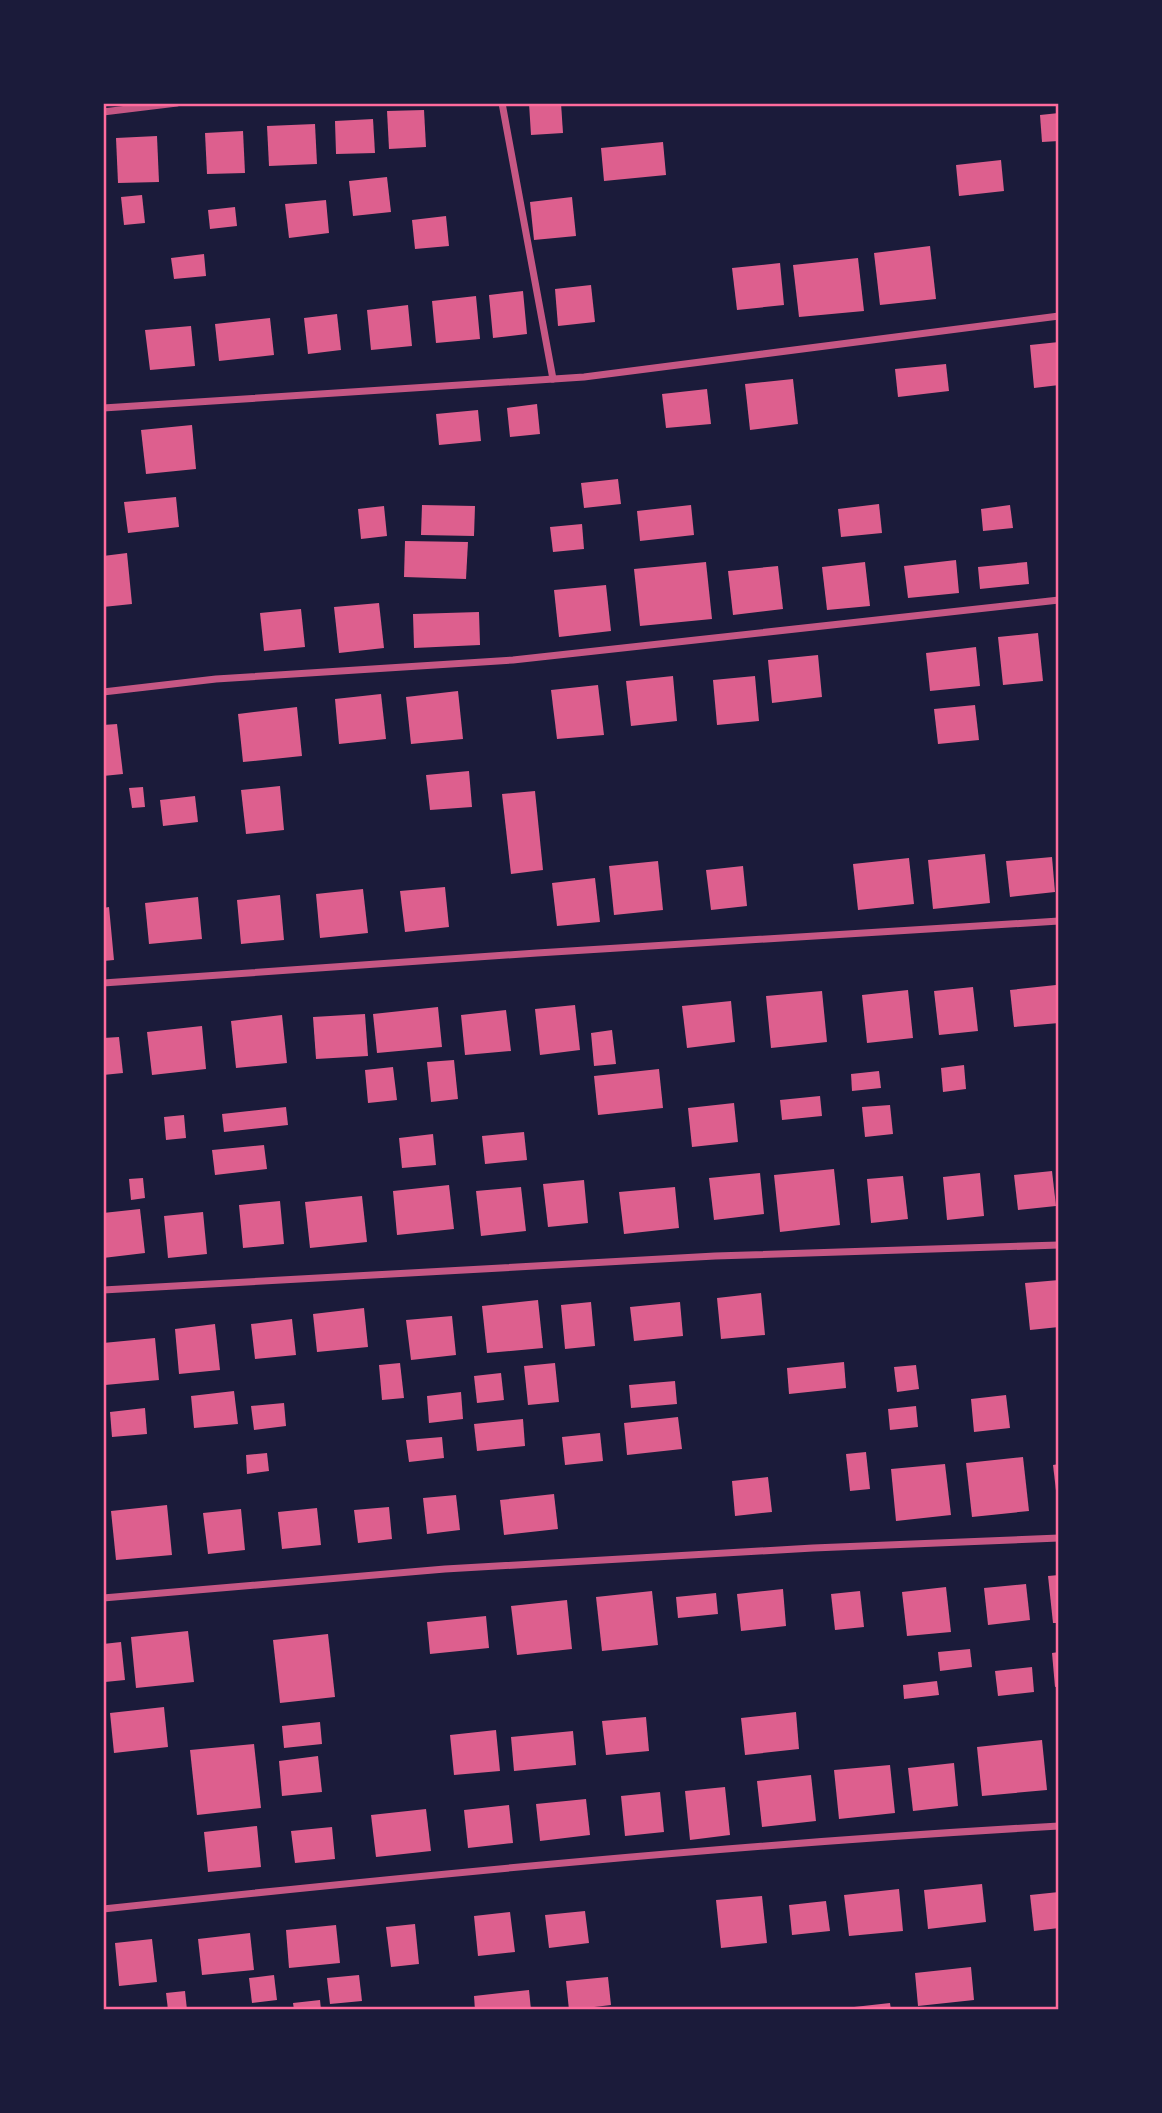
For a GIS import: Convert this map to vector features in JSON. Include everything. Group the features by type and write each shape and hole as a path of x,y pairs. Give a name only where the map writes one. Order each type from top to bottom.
{"street":[{"path":"103,111 177,103"},
{"path":"502,103 553,379"},
{"path":"103,408 553,379 1059,316"},
{"path":"103,692 216,679 513,660 1059,600"},
{"path":"103,984 509,955 1059,921"},
{"path":"103,1290 715,1256 1059,1245"},
{"path":"103,1598 458,1568 813,1548 1059,1538"},
{"path":"103,1909 357,1882 852,1838 1059,1826"}],"building":[{"path":"529,103 561,103 563,133 531,135"},
{"path":"424,110 426,147 389,149 387,111"},
{"path":"1059,113 1059,141 1042,142 1040,115"},
{"path":"373,119 375,153 336,154 335,121"},
{"path":"315,124 317,164 269,166 267,126"},
{"path":"243,131 245,173 207,174 205,133"},
{"path":"157,136 159,182 118,183 116,138"},
{"path":"663,142 666,175 604,181 601,148"},
{"path":"1001,160 1004,191 959,196 956,165"},
{"path":"387,177 391,212 353,216 349,181"},
{"path":"142,195 145,223 124,225 121,197"},
{"path":"572,197 576,236 534,240 530,202"},
{"path":"326,200 329,233 289,238 285,204"},
{"path":"235,207 237,226 210,229 208,210"},
{"path":"446,216 449,246 415,249 412,220"},
{"path":"930,246 936,299 880,305 874,253"},
{"path":"204,254 206,276 174,279 171,258"},
{"path":"858,258 864,311 799,317 793,265"},
{"path":"780,263 784,305 737,310 732,268"},
{"path":"591,285 595,322 558,326 555,289"},
{"path":"523,291 527,334 493,338 489,295"},
{"path":"476,296 480,339 436,343 432,301"},
{"path":"408,305 412,346 371,350 367,310"},
{"path":"337,314 341,350 308,354 304,318"},
{"path":"270,318 274,355 219,361 215,324"},
{"path":"191,326 195,366 150,370 145,330"},
{"path":"1059,342 1059,385 1034,388 1030,345"},
{"path":"946,364 949,391 898,397 895,369"},
{"path":"793,379 798,424 750,430 745,384"},
{"path":"707,389 711,424 666,428 662,394"},
{"path":"537,404 540,434 510,437 507,408"},
{"path":"478,410 481,441 439,445 436,414"},
{"path":"192,425 196,469 146,474 141,430"},
{"path":"618,479 621,504 584,508 581,483"},
{"path":"176,497 179,527 128,533 124,502"},
{"path":"879,504 882,533 841,537 838,509"},
{"path":"422,505 475,506 474,536 421,535"},
{"path":"691,505 694,535 640,541 637,511"},
{"path":"1010,505 1013,528 983,531 981,509"},
{"path":"384,506 387,536 361,539 358,509"},
{"path":"582,524 584,549 553,552 550,527"},
{"path":"405,541 468,542 466,579 404,577"},
{"path":"127,553 132,604 103,607 103,556"},
{"path":"956,560 959,593 908,598 904,566"},
{"path":"706,562 712,619 640,626 634,569"},
{"path":"865,562 870,606 827,610 822,567"},
{"path":"1027,562 1029,584 980,589 978,567"},
{"path":"778,566 783,609 733,615 728,571"},
{"path":"606,585 611,631 559,637 554,590"},
{"path":"379,603 384,648 339,653 334,607"},
{"path":"301,609 305,647 264,651 260,613"},
{"path":"479,612 480,645 414,648 413,614"},
{"path":"1038,633 1043,681 1003,685 998,637"},
{"path":"976,647 980,686 930,691 926,653"},
{"path":"818,655 822,697 772,703 768,660"},
{"path":"673,676 677,721 631,726 626,681"},
{"path":"755,676 759,721 717,725 713,680"},
{"path":"598,685 604,735 557,739 551,690"},
{"path":"458,691 463,739 411,744 406,697"},
{"path":"381,694 386,739 339,744 335,699"},
{"path":"975,705 979,740 938,744 934,709"},
{"path":"297,707 302,756 243,762 238,714"},
{"path":"117,724 123,774 103,776 103,725"},
{"path":"469,771 472,807 430,810 426,775"},
{"path":"280,786 284,830 246,834 241,790"},
{"path":"143,787 145,807 132,808 129,788"},
{"path":"535,791 543,870 511,874 502,794"},
{"path":"195,796 198,822 163,826 160,800"},
{"path":"985,854 990,903 933,909 928,860"},
{"path":"1052,857 1055,892 1010,897 1006,861"},
{"path":"909,858 914,904 858,910 853,864"},
{"path":"658,861 663,910 614,915 609,866"},
{"path":"743,866 747,906 711,910 706,870"},
{"path":"595,878 600,922 557,926 552,883"},
{"path":"445,887 449,927 405,932 400,891"},
{"path":"363,889 368,933 320,938 316,894"},
{"path":"280,895 284,940 241,944 237,900"},
{"path":"198,897 202,939 149,944 145,903"},
{"path":"109,907 114,960 103,961 103,908"},
{"path":"1056,985 1059,1023 1014,1027 1010,990"},
{"path":"973,987 978,1031 939,1035 934,991"},
{"path":"908,990 913,1038 867,1043 862,995"},
{"path":"822,991 827,1042 771,1048 766,996"},
{"path":"731,1001 735,1042 687,1048 682,1006"},
{"path":"575,1005 580,1050 540,1055 535,1009"},
{"path":"438,1007 442,1047 377,1053 373,1014"},
{"path":"506,1010 511,1051 465,1055 461,1015"},
{"path":"365,1014 368,1056 316,1059 313,1017"},
{"path":"282,1015 287,1063 236,1068 231,1021"},
{"path":"202,1026 206,1069 152,1075 147,1032"},
{"path":"612,1030 616,1064 594,1066 591,1033"},
{"path":"119,1037 123,1073 103,1075 103,1038"},
{"path":"454,1060 458,1099 431,1102 427,1062"},
{"path":"964,1065 966,1089 943,1092 941,1068"},
{"path":"393,1067 397,1100 368,1103 365,1070"},
{"path":"659,1069 663,1108 598,1115 594,1076"},
{"path":"879,1071 881,1088 852,1091 851,1074"},
{"path":"820,1096 822,1116 782,1120 780,1100"},
{"path":"734,1103 738,1142 692,1147 688,1108"},
{"path":"890,1105 893,1134 865,1137 862,1107"},
{"path":"286,1107 288,1125 224,1132 222,1114"},
{"path":"184,1115 186,1138 166,1140 164,1117"},
{"path":"524,1132 527,1160 485,1164 482,1136"},
{"path":"433,1134 436,1165 402,1168 399,1138"},
{"path":"264,1145 267,1169 215,1175 212,1150"},
{"path":"834,1169 840,1225 780,1232 774,1175"},
{"path":"1052,1171 1056,1206 1018,1210 1014,1175"},
{"path":"760,1173 764,1214 714,1220 709,1178"},
{"path":"980,1173 984,1216 947,1220 943,1177"},
{"path":"903,1176 908,1219 871,1223 867,1179"},
{"path":"143,1178 145,1198 131,1200 129,1179"},
{"path":"584,1180 588,1223 548,1227 543,1184"},
{"path":"449,1185 454,1229 397,1235 393,1191"},
{"path":"521,1187 526,1231 481,1236 476,1191"},
{"path":"675,1187 679,1228 624,1234 619,1192"},
{"path":"362,1196 367,1242 310,1248 305,1202"},
{"path":"280,1201 284,1244 243,1248 239,1205"},
{"path":"140,1209 145,1253 103,1258 103,1213"},
{"path":"203,1212 207,1254 168,1258 164,1216"},
{"path":"1059,1280 1059,1327 1030,1330 1025,1283"},
{"path":"761,1293 765,1335 721,1339 717,1298"},
{"path":"538,1300 543,1348 487,1353 482,1306"},
{"path":"591,1302 595,1346 565,1349 561,1305"},
{"path":"680,1302 683,1336 634,1341 630,1307"},
{"path":"364,1308 368,1347 317,1352 313,1314"},
{"path":"452,1316 456,1355 411,1360 406,1320"},
{"path":"292,1319 296,1355 255,1359 251,1324"},
{"path":"215,1324 220,1370 179,1374 175,1329"},
{"path":"155,1338 159,1380 105,1385 103,1343"},
{"path":"844,1362 846,1388 789,1394 787,1368"},
{"path":"400,1363 404,1398 382,1400 379,1365"},
{"path":"555,1363 559,1402 528,1405 524,1366"},
{"path":"916,1365 919,1389 897,1392 894,1367"},
{"path":"501,1373 504,1400 477,1403 474,1376"},
{"path":"675,1381 677,1404 631,1408 629,1385"},
{"path":"234,1391 238,1424 194,1428 191,1396"},
{"path":"461,1392 463,1419 429,1423 427,1396"},
{"path":"1006,1395 1010,1428 974,1432 971,1399"},
{"path":"284,1403 286,1426 254,1430 251,1406"},
{"path":"916,1406 918,1427 890,1430 888,1409"},
{"path":"145,1408 147,1434 112,1437 110,1412"},
{"path":"678,1417 682,1449 627,1455 624,1423"},
{"path":"523,1419 525,1446 477,1451 474,1424"},
{"path":"600,1433 603,1461 565,1465 562,1437"},
{"path":"442,1437 444,1458 409,1462 406,1440"},
{"path":"866,1452 870,1489 850,1491 846,1454"},
{"path":"267,1453 269,1471 247,1474 246,1455"},
{"path":"1023,1457 1029,1511 972,1517 966,1463"},
{"path":"945,1464 951,1515 896,1521 891,1469"},
{"path":"1059,1464 1059,1498 1057,1499 1053,1465"},
{"path":"768,1477 772,1512 735,1516 732,1481"},
{"path":"554,1494 558,1529 504,1535 500,1500"},
{"path":"456,1495 460,1530 427,1534 423,1498"},
{"path":"167,1505 172,1555 116,1560 111,1511"},
{"path":"389,1507 392,1539 358,1543 354,1510"},
{"path":"317,1508 321,1545 282,1549 278,1512"},
{"path":"241,1509 245,1550 208,1554 203,1513"},
{"path":"1059,1575 1059,1623 1053,1623 1048,1576"},
{"path":"1026,1584 1030,1620 988,1625 984,1588"},
{"path":"946,1587 951,1632 907,1636 902,1592"},
{"path":"783,1589 786,1626 741,1631 737,1594"},
{"path":"652,1591 658,1645 602,1651 596,1597"},
{"path":"860,1591 864,1627 835,1630 831,1594"},
{"path":"716,1593 718,1614 678,1618 676,1597"},
{"path":"567,1600 572,1649 517,1655 511,1606"},
{"path":"486,1616 489,1648 430,1654 427,1622"},
{"path":"188,1631 194,1682 136,1688 131,1637"},
{"path":"328,1634 335,1697 280,1703 273,1640"},
{"path":"121,1642 125,1680 105,1682 103,1644"},
{"path":"970,1649 972,1667 940,1671 938,1652"},
{"path":"1059,1652 1059,1686 1055,1687 1052,1653"},
{"path":"1032,1667 1034,1692 998,1696 995,1671"},
{"path":"937,1681 939,1695 904,1699 903,1685"},
{"path":"164,1707 168,1747 114,1753 110,1713"},
{"path":"796,1712 799,1749 745,1755 741,1718"},
{"path":"646,1717 649,1751 606,1755 602,1721"},
{"path":"320,1722 322,1744 284,1748 282,1726"},
{"path":"496,1730 500,1771 454,1775 450,1735"},
{"path":"573,1731 576,1765 514,1771 511,1737"},
{"path":"1042,1740 1047,1790 982,1796 977,1747"},
{"path":"254,1744 261,1808 197,1815 190,1750"},
{"path":"318,1756 322,1792 282,1796 279,1761"},
{"path":"954,1763 958,1806 913,1811 908,1768"},
{"path":"890,1765 895,1813 839,1819 834,1770"},
{"path":"811,1775 816,1821 762,1827 757,1781"},
{"path":"725,1787 730,1835 690,1840 685,1791"},
{"path":"660,1792 664,1832 625,1836 621,1796"},
{"path":"586,1799 590,1835 540,1841 536,1804"},
{"path":"509,1805 513,1843 468,1848 464,1810"},
{"path":"426,1809 431,1851 376,1857 371,1815"},
{"path":"257,1826 261,1867 208,1872 204,1832"},
{"path":"332,1827 335,1859 295,1863 291,1831"},
{"path":"982,1884 986,1922 928,1929 924,1890"},
{"path":"899,1889 903,1931 849,1936 844,1895"},
{"path":"1059,1892 1059,1928 1034,1931 1030,1895"},
{"path":"762,1896 767,1943 721,1948 716,1900"},
{"path":"826,1901 830,1931 792,1935 789,1905"},
{"path":"585,1911 589,1943 549,1948 545,1915"},
{"path":"510,1912 515,1952 478,1956 474,1916"},
{"path":"415,1924 419,1964 391,1967 386,1927"},
{"path":"336,1925 340,1963 289,1968 286,1930"},
{"path":"250,1933 254,1970 202,1975 198,1939"},
{"path":"152,1939 157,1982 119,1986 115,1943"},
{"path":"971,1967 974,2000 918,2006 915,1973"},
{"path":"274,1975 277,2000 252,2003 249,1978"},
{"path":"359,1975 362,2001 330,2004 327,1978"},
{"path":"608,1977 611,2005 569,2010 566,1981"},
{"path":"529,1990 531,2010 475,2010 474,1996"},
{"path":"185,1991 187,2010 168,2010 166,1993"},
{"path":"320,2000 321,2010 294,2010 293,2003"},
{"path":"890,2003 891,2010 845,2010 845,2008"}]}
